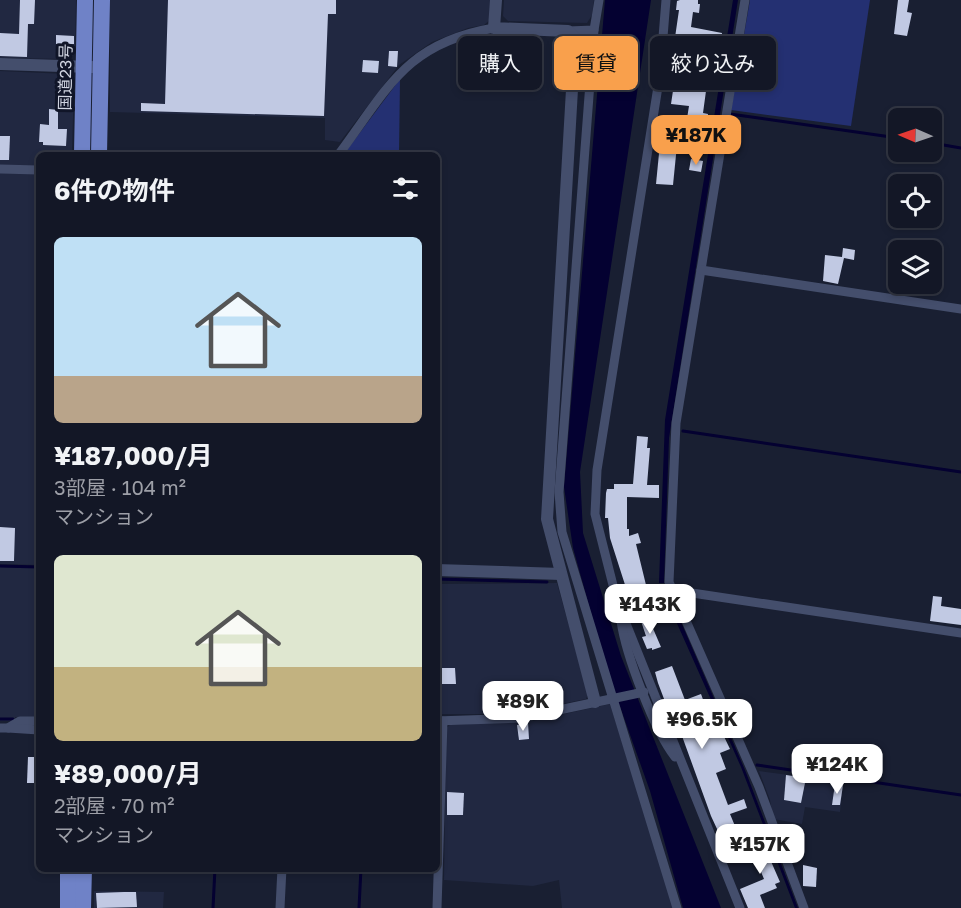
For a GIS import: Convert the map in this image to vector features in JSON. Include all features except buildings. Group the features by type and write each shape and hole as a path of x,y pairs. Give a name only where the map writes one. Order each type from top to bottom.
{"highway":[{"name":"国道23号","path":"82,152 85,0"},
{"path":"99,152 102,0"},
{"path":"68,872 68,908"},
{"path":"83,908 84,872"}],"street":[{"path":"494,28 496,0"},
{"path":"599,0 594,30 559,492 562,532 611,699 677,908"},
{"path":"666,0 660,74 595,494 595,514 617,601 623,636 641,692 666,746 682,767"},
{"path":"745,0 675,434 669,582 759,787 804,908"},
{"path":"340,152 390,85 414,59 427,50 463,34 494,28 594,30"},
{"path":"568,31 575,38 576,45 547,519 595,702"},
{"path":"0,64 101,67"},
{"path":"0,169 36,170"},
{"path":"700,270 961,309"},
{"path":"440,570 561,574"},
{"path":"617,601 650,591 672,590 961,633"},
{"path":"617,601 740,908"},
{"path":"440,721 521,718 641,692"},
{"path":"4,728 20,721 36,721"},
{"path":"4,728 36,730"},
{"path":"280,908 282,872"},
{"path":"437,908 438,872"}],"shaded area":[{"path":"0,0 76,0 75,54 68,59 0,58"},
{"path":"110,0 491,0 491,19 484,25 468,28 432,42 399,65 340,142 325,140 325,118 110,112"},
{"path":"504,0 594,0 592,15 587,23 508,21 503,16"},
{"path":"605,0 651,0 638,86 638,36 602,36"},
{"path":"733,0 738,0 732,36 727,36"},
{"path":"750,0 870,0 851,126 731,110 734,90 776,90 776,36 744,36"},
{"path":"0,71 67,74 74,81 72,152 36,152 36,166 0,165"},
{"path":"400,79 399,152 345,152"},
{"path":"597,90 637,90 580,472 583,533 621,656 721,908 683,908 650,791 607,670 573,548 564,487"},
{"path":"718,90 724,90 669,438 664,583 659,583 665,420"},
{"path":"0,173 36,174 36,565 0,564"},
{"path":"0,567 36,568 36,718 15,717 15,721 0,721"},
{"path":"557,583 588,694 586,699 513,714 440,714 440,584"},
{"path":"671,599 745,770 798,908 795,908 741,767 667,601"},
{"path":"610,704 674,908 562,908 559,880 533,886 444,880 446,728 450,725 532,721"},
{"path":"759,771 843,782 840,812 805,807 802,824 773,819 770,800"},
{"path":"94,891 164,892 163,908 94,908"}],"waterway":[{"path":"730,114 888,137"},
{"path":"942,145 961,148"},
{"path":"683,431 961,472"},
{"path":"0,566 36,567"},
{"path":"440,579 547,582"},
{"path":"0,719 13,719"},
{"path":"757,765 961,795"},
{"path":"213,908 215,872"},
{"path":"359,908 361,872"}]}
